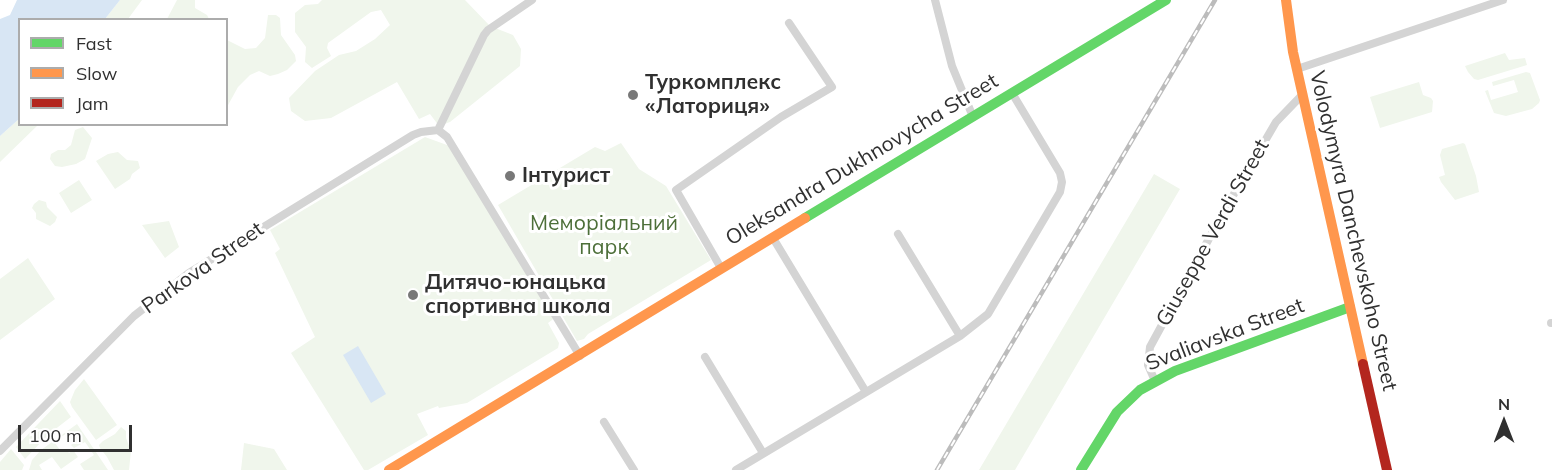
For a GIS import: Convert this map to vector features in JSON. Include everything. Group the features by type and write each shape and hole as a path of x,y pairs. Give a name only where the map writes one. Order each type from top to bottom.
{"main road":[{"name":"Oleksandra Dukhnovycha Street","path":"389,470 1166,0"},
{"name":"Volodymyra Danchevskoho Street","path":"1286,0 1287,19 1297,69 1387,470"},
{"name":"Svaliavska Street","path":"1082,470 1117,412 1140,390 1175,371 1350,307"}],"street":[{"path":"532,0 484,35 438,130 447,137 580,356"},
{"path":"935,0 952,66 973,117"},
{"path":"1297,69 1503,0"},
{"path":"721,268 676,190 781,117 832,87 789,23"},
{"path":"736,470 960,336 979,323 994,306 1023,252 1060,192 1062,182 1060,173 1012,93"},
{"name":"Giuseppe Verdi Street","path":"1155,381 1148,365 1150,347 1224,211 1276,122 1303,94"},
{"name":"Parkova Street","path":"0,451 135,316 189,273 413,135 438,130"},
{"path":"898,234 960,336"},
{"path":"773,238 866,392"},
{"path":"705,357 763,453"},
{"path":"604,422 634,470"}],"green space":[{"path":"120,0 142,0 129,18 106,18"},
{"path":"177,0 195,0 195,8 208,18 168,18"},
{"path":"322,0 465,0 490,26 513,35 521,49 520,66 450,122 439,126 430,114 419,119 397,82 331,118 305,121 291,111 289,98 315,71 339,55 356,51 375,39 390,25 381,10 371,12 328,43 327,48 331,56 312,68 305,62 306,47 295,32 295,13 305,5 318,4"},
{"path":"268,15 276,15 280,18 281,35 295,55 296,61 287,70 278,74 270,76 259,71 250,75 238,87 228,105 228,40 245,49 256,48 265,38"},
{"path":"1505,53 1509,60 1525,58 1527,65 1478,80 1474,79 1465,66"},
{"path":"1526,72 1530,73 1540,100 1539,103 1532,109 1506,116 1494,113 1485,91 1488,90 1491,100 1518,92 1514,80 1493,86 1492,82"},
{"path":"1419,82 1423,95 1433,101 1432,112 1380,128 1370,97"},
{"path":"18,120 18,126 37,126 0,162 0,136"},
{"path":"83,127 92,138 85,159 76,164 55,166 50,159 51,154 58,150 65,150 71,145 75,130"},
{"name":"Дитячо-юнацька спортивна школа","path":"425,137 447,145 452,144 556,317 548,323 559,343 558,348 467,403 439,408 438,406 417,414 428,435 368,470 364,470 291,353 315,337 275,253 280,249 270,230"},
{"name":"Меморіальний парк","path":"621,143 639,169 666,186 711,260 588,334 584,339 577,341 498,205 595,147 605,151"},
{"path":"1463,143 1476,176 1479,192 1455,200 1439,177 1445,175 1440,155 1442,149"},
{"path":"118,152 127,160 138,161 140,168 132,174 130,179 115,189 96,161 108,154"},
{"path":"1154,174 1180,189 1015,470 979,470"},
{"path":"79,180 92,200 71,213 59,193"},
{"path":"39,200 46,202 47,207 57,217 50,226 36,219 36,213 32,208"},
{"path":"169,221 179,247 165,258 142,225"},
{"path":"28,258 55,299 0,340 0,279"},
{"path":"84,379 117,425 96,440 70,402 75,390"},
{"path":"60,401 71,417 49,434 25,459 16,447"},
{"path":"77,424 108,470 84,470 80,464 94,455 85,442 74,448 71,445 74,443 67,433 54,442 61,451 66,449 69,453 73,450 78,457 61,469 52,457 39,465 42,470 29,470 32,460 41,450"},
{"path":"121,427 126,431 131,451 129,470 114,470 99,445"},
{"path":"244,443 274,449 287,470 241,470"},
{"path":"11,449 24,465 22,470 0,470 0,462"}],"water":[{"path":"17,0 120,0 106,18 18,18 18,120 0,136 0,19 10,15"},
{"path":"358,346 386,394 371,403 343,355"}],"railway":[{"path":"937,470 1215,0"}],"traffic: fast":[{"path":"805,218 1166,0"},
{"path":"1081,470 1117,412 1140,390 1175,371 1350,307"}],"traffic: slow":[{"path":"1286,0 1293,52 1363,364"},
{"path":"389,470 805,218"}],"traffic: jam":[{"path":"1363,364 1387,470"}],"place":[{"name":"Туркомплекс «Латориця»","path":"633,95"},
{"name":"Інтурист","path":"510,176"},
{"name":"Дитячо-юнацька спортивна школа","path":"413,295"}]}
